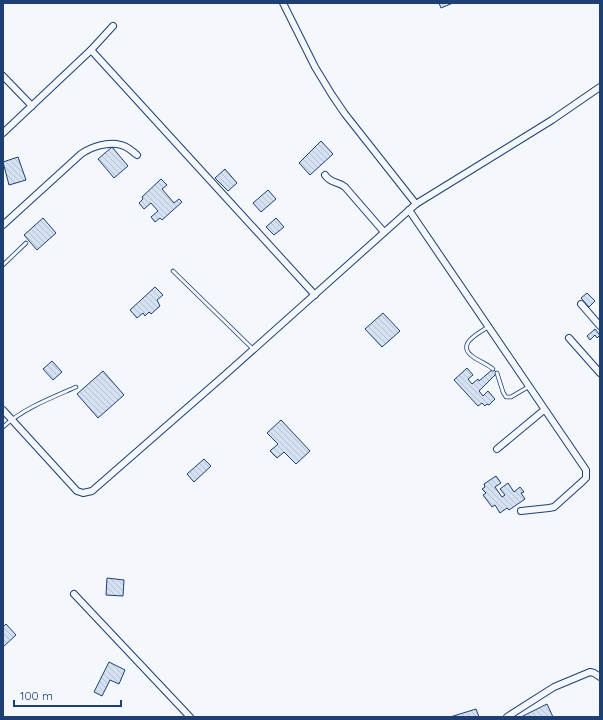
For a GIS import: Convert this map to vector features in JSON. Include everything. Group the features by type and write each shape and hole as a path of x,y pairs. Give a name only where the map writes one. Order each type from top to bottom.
{"street":[{"path":"283,3 315,68 332,95 345,114 416,204"},
{"path":"3,133 91,50 113,26"},
{"path":"91,50 315,295"},
{"path":"3,76 32,106"},
{"path":"3,410 77,491 87,493 97,488 416,204 552,120 600,87"},
{"path":"3,225 87,150 96,146 118,144 127,147 137,155"},
{"path":"325,175 330,181 339,183 345,187 384,232"},
{"path":"409,210 528,387 586,470 586,478 554,507 521,511"},
{"path":"581,304 600,326"},
{"path":"569,338 600,373"},
{"path":"497,449 544,410"},
{"path":"74,594 190,717"},
{"path":"507,717 554,687 590,672 600,677"}],"lane":[{"path":"3,265 26,243"},
{"path":"174,271 253,349"},
{"path":"488,327 469,340 466,349 472,356 493,369"},
{"path":"497,373 506,397 511,397 528,387"},
{"path":"3,427 11,419 30,408 76,387"}],"building":[{"path":"439,3 453,3 441,8"},
{"path":"321,141 333,154 310,175 299,163"},
{"path":"112,147 128,166 114,178 98,159"},
{"path":"18,157 26,180 9,185 3,162"},
{"path":"225,169 237,183 228,191 215,178"},
{"path":"161,179 167,185 162,189 174,203 179,199 182,202 162,220 160,218 155,222 151,217 158,211 151,203 144,209 139,203 143,199 142,197"},
{"path":"268,190 276,199 261,212 253,203"},
{"path":"43,218 56,233 37,250 24,235"},
{"path":"276,218 284,227 274,235 266,227"},
{"path":"155,287 163,295 157,300 160,306 151,314 149,312 145,316 143,313 137,318 130,310"},
{"path":"587,293 595,301 589,307 581,298"},
{"path":"383,313 400,331 382,347 365,329"},
{"path":"595,329 600,335 597,338 595,335 590,340 587,336"},
{"path":"52,361 62,372 53,380 43,369"},
{"path":"467,368 473,375 468,379 472,384 478,379 479,381 493,369 497,373 479,391 483,396 488,391 495,399 489,405 487,404 485,406 482,403 478,406 454,380"},
{"path":"103,371 124,395 98,418 77,394"},
{"path":"281,420 310,451 296,464 284,452 277,458 270,451 278,444 267,433"},
{"path":"204,459 211,466 194,482 187,474"},
{"path":"496,476 501,483 495,487 502,497 505,495 500,489 508,483 514,492 520,487 524,492 521,493 525,499 509,510 507,508 500,513 495,505 492,507 483,495 486,493 482,489 485,487 484,484"},
{"path":"107,578 124,580 123,596 106,595"},
{"path":"6,624 16,635 3,647 3,627"},
{"path":"109,662 125,670 119,684 110,680 102,696 94,692"},
{"path":"547,704 553,717 521,717"},
{"path":"476,709 479,717 450,717"}]}
